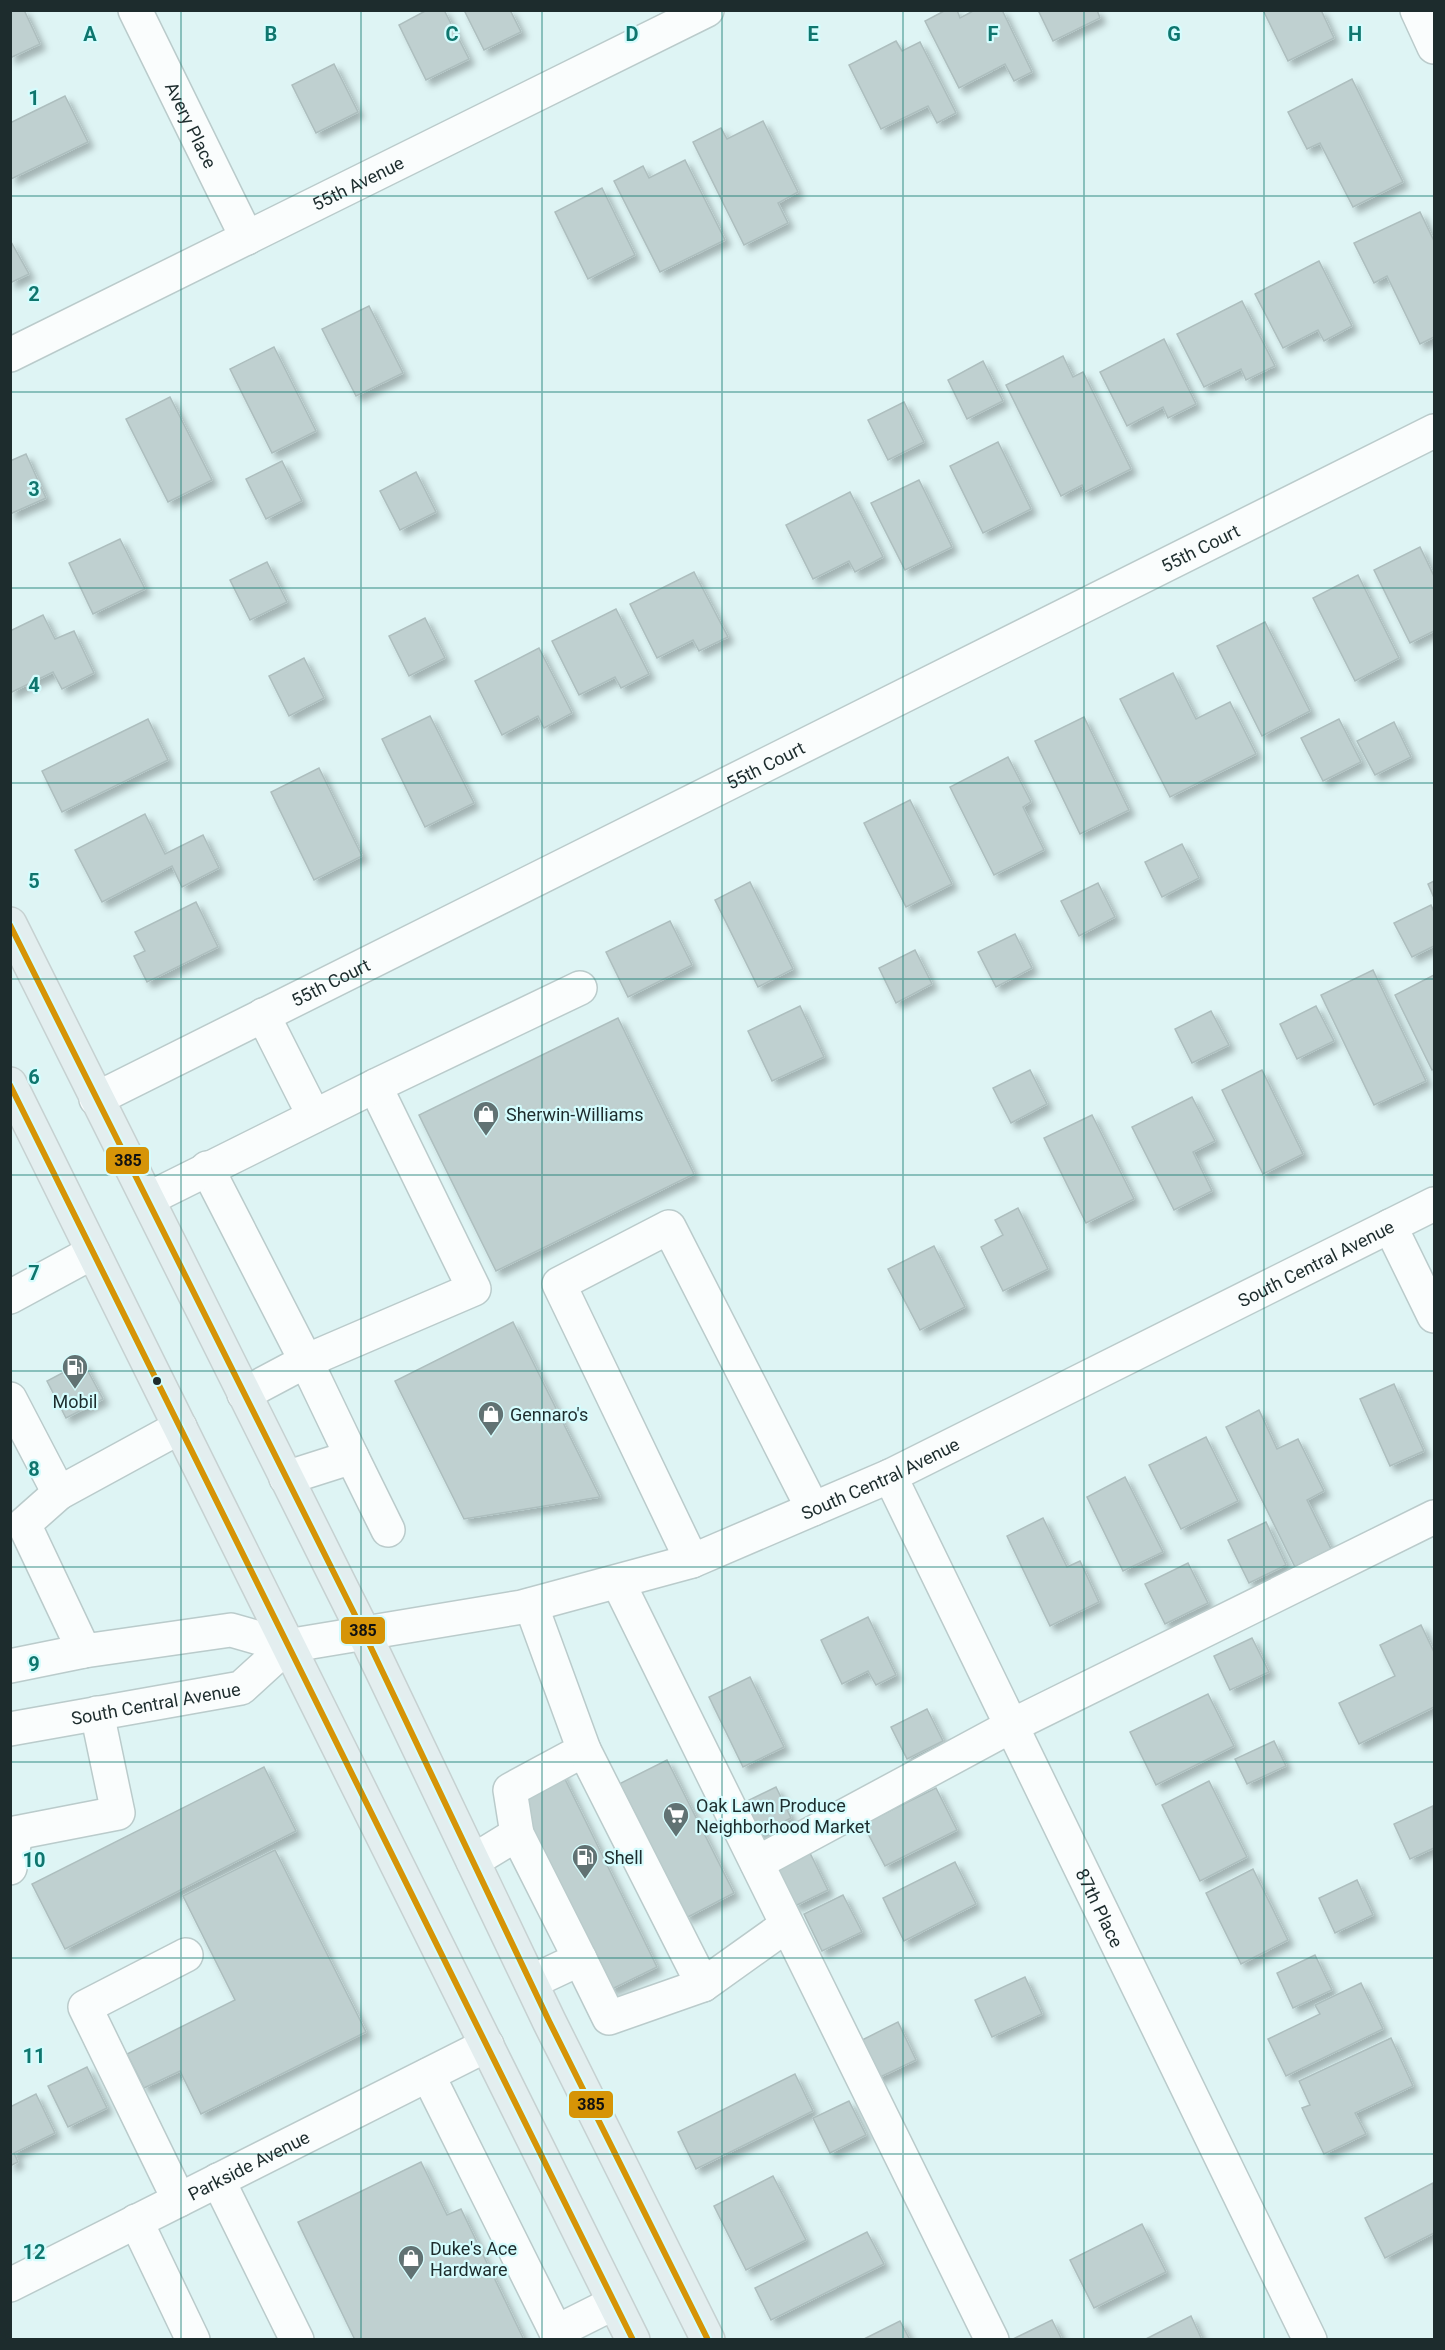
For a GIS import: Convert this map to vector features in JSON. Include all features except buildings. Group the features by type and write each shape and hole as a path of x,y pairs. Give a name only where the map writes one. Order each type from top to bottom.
{"main road":[{"path":"10,924 364,1634 531,1982 708,2340"},
{"path":"10,1084 633,2340"}],"street":[{"name":"Avery Place","path":"135,10 247,238"},
{"name":"55th Avenue","path":"10,355 707,10"},
{"path":"1417,10 1434,47"},
{"name":"55th Court","path":"96,1099 1434,431"},
{"path":"148,1199 207,1168 580,988"},
{"path":"263,1015 314,1116"},
{"path":"244,1394 306,1361 474,1289 375,1086"},
{"path":"207,1168 306,1361 388,1530"},
{"name":"South Central Avenue","path":"10,1666 84,1652 231,1630 287,1646 531,1605 692,1561 890,1476 1434,1204"},
{"path":"1390,1226 1434,1316"},
{"path":"692,1561 559,1284 669,1227 813,1509"},
{"path":"10,1297 93,1252"},
{"path":"10,1399 59,1493"},
{"path":"84,1652 24,1524 59,1493 180,1427"},
{"path":"286,1478 352,1457"},
{"name":"87th Place","path":"890,1476 1310,2340"},
{"path":"757,1863 1013,1725 1434,1517"},
{"path":"618,1582 988,2338"},
{"path":"531,1605 584,1750 703,1985"},
{"name":"South Central Avenue","path":"10,1729 241,1688 287,1646"},
{"path":"10,1868 13,1833 118,1813 97,1713"},
{"path":"584,1750 510,1790 517,1834 609,2018 703,1985 787,1925"},
{"path":"473,1861 517,1834"},
{"path":"179,2200 85,2007 186,1955"},
{"path":"531,1982 580,1959"},
{"name":"Parkside Avenue","path":"10,2285 487,2045"},
{"path":"428,2075 558,2336 614,2303"},
{"path":"218,2180 297,2340"},
{"path":"136,2222 193,2340"}],"transit line":[{"name":"385","path":"10,925 364,1633 549,2021 708,2340"},
{"name":"385","path":"10,1085 633,2340"}],"place":[{"name":"Sherwin-Williams","path":"486,1137"},
{"name":"Mobil","path":"75,1390"},
{"name":"Gennaro's","path":"491,1437"},
{"name":"Oak Lawn Produce Neighborhood Market","path":"676,1838"},
{"name":"Shell","path":"585,1880"},
{"name":"Duke's Ace Hardware","path":"411,2281"}]}
